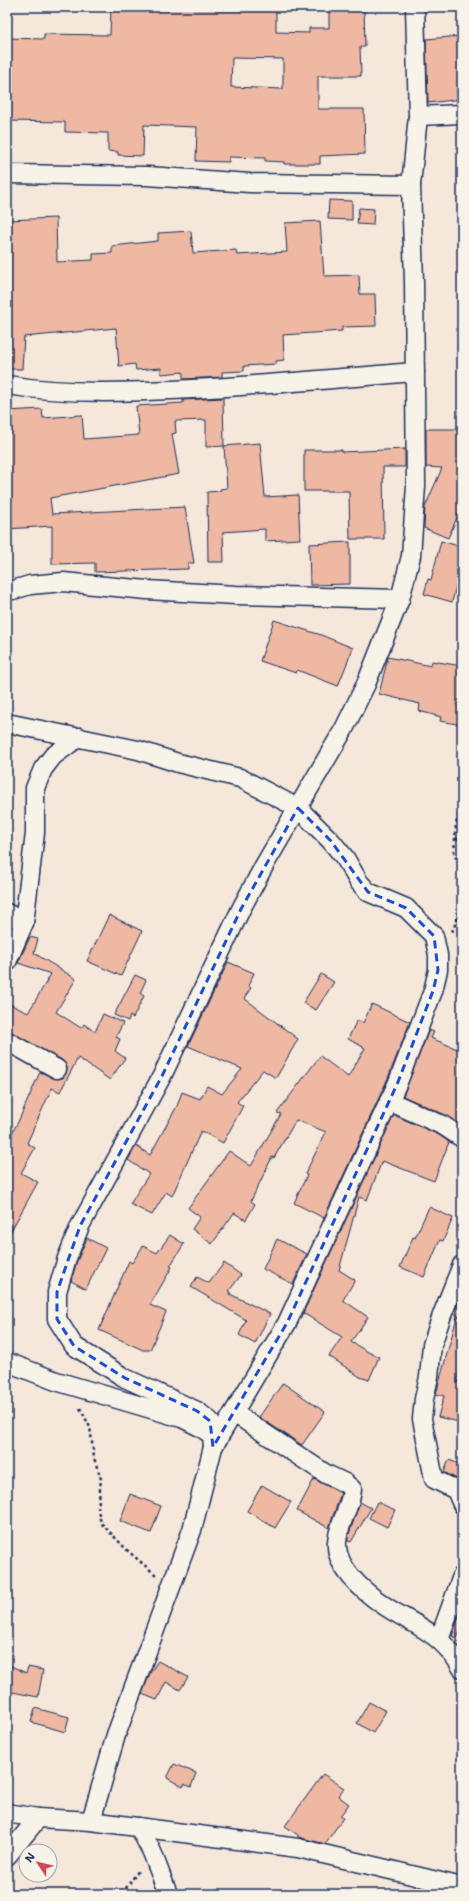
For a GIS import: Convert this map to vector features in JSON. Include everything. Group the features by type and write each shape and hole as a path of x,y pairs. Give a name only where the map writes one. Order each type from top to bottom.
{"street":[{"path":"91,1821 116,1735 192,1530 212,1441 210,1421 197,1411 125,1378 74,1346 57,1319 57,1292 67,1258 80,1226 162,1076 245,902 344,729 366,684 400,599 411,556 414,532 416,486 411,185 418,116 416,7"},
{"path":"418,116 462,114"},
{"path":"7,174 147,176 250,183 411,185"},
{"path":"7,385 30,388 131,392 264,385 415,372"},
{"path":"7,589 13,590 30,585 63,582 147,590 222,594 400,599"},
{"path":"7,723 138,750 178,763 240,778 298,808 332,841 359,882 368,892 406,908 434,936 438,955 438,970 433,991 389,1101 287,1323 234,1413 212,1441"},
{"path":"7,962 24,923 35,833 35,788 43,769 53,756 79,737"},
{"path":"7,913 24,923"},
{"path":"7,1041 56,1069"},
{"path":"389,1101 444,1126 462,1138"},
{"path":"462,1265 432,1345 422,1418 434,1479 456,1490 462,1504"},
{"path":"7,1362 56,1381 182,1418 200,1427 212,1441"},
{"path":"234,1413 326,1474 345,1483 352,1489 352,1497 337,1541 338,1555 344,1566 361,1586 382,1604 439,1640 448,1649 462,1668"},
{"path":"439,1640 462,1576"},
{"path":"7,1813 38,1818 91,1821 298,1848 462,1887"},
{"path":"7,1856 38,1818"},
{"path":"139,1827 152,1852 168,1894"}],"path":[{"path":"462,803 456,824 454,855 462,866"},
{"path":"455,839 462,838"},
{"path":"76,1404 82,1410 90,1427 94,1458 101,1479 98,1510 101,1523 128,1551 170,1586"},
{"path":"115,1894 126,1888 133,1881 152,1852"}],"highlighted area":[{"path":"298,808 331,841 368,892 406,908 434,936 438,970 433,991 398,1082 287,1323 213,1447 210,1421 197,1411 125,1378 74,1346 57,1319 57,1292 80,1226 162,1076 241,909"}],"building":[{"path":"111,7 276,7 276,32 309,33 309,28 329,28 329,7 364,7 365,47 360,47 361,76 318,76 318,109 364,109 365,154 320,156 320,164 284,164 284,162 265,161 265,158 229,157 229,162 196,161 197,127 144,125 143,156 118,155 118,152 108,151 108,133 65,132 65,122 7,121 7,38 44,39 44,34 110,35","holes":["232,58 283,59 283,89 231,87"]},
{"path":"461,36 462,99 428,103 426,39"},
{"path":"329,200 352,201 352,220 328,219"},
{"path":"359,208 374,209 373,225 357,224"},
{"path":"56,218 57,262 93,260 93,254 112,253 112,246 158,241 158,233 191,231 193,253 236,250 237,255 287,252 285,223 320,221 324,276 359,275 360,294 375,294 376,326 342,327 342,331 283,335 284,360 276,361 276,364 244,366 244,371 222,372 222,377 183,379 183,372 161,374 161,368 136,370 135,364 119,366 116,328 24,337 22,369 7,369 7,220"},
{"path":"223,398 224,446 206,447 206,420 175,421 176,433 172,434 179,474 50,498 52,514 185,507 194,563 188,563 188,569 95,572 95,563 52,564 52,526 7,529 7,411 42,409 43,418 82,415 84,439 139,435 136,406 183,403 183,400"},
{"path":"426,429 462,429 462,506 448,538 424,528 425,507 442,468 426,467"},
{"path":"260,443 265,497 298,495 300,539 265,541 265,529 223,532 224,562 208,562 207,492 220,491 220,489 227,488 224,446"},
{"path":"405,449 405,467 383,467 384,539 350,539 349,491 304,491 304,450 342,450 342,452"},
{"path":"441,541 462,547 462,562 452,602 424,594 428,579 431,580"},
{"path":"350,542 350,584 310,585 309,544"},
{"path":"274,620 321,635 353,648 338,686 297,670 296,673 260,661"},
{"path":"388,657 431,666 432,661 462,666 462,725 440,721 441,717 419,711 420,704 379,694"},
{"path":"109,915 142,931 121,976 87,961"},
{"path":"30,937 38,939 34,953 76,979 56,1012 81,1028 84,1024 95,1032 103,1014 123,1023 116,1037 120,1039 115,1051 125,1058 110,1080 78,1058 60,1092 52,1088 27,1143 35,1148 21,1173 38,1182 7,1238 7,1142 18,1122 40,1072 58,1079 63,1078 67,1069 66,1064 62,1060 7,1031 7,1003 28,1013 51,974 18,963"},
{"path":"228,962 254,973 248,986 251,988 244,998 298,1039 276,1078 263,1070 237,1102 243,1106 223,1143 201,1131 172,1196 166,1192 152,1215 130,1204 149,1174 128,1160 136,1146 150,1155 177,1106 182,1092 200,1099 207,1086 222,1094 242,1069 188,1046"},
{"path":"321,974 334,982 316,1010 303,1003"},
{"path":"135,975 146,980 140,993 144,996 133,1018 130,1016 128,1021 114,1015"},
{"path":"372,1004 410,1022 388,1078 324,1218 294,1203 307,1175 305,1174 326,1132 296,1120 274,1158 272,1157 251,1201 255,1204 246,1220 234,1213 212,1244 192,1229 200,1217 188,1208 229,1151 251,1166 281,1114 277,1113 320,1056 348,1077 365,1048 348,1039 357,1020 363,1023"},
{"path":"429,1030 434,1032 431,1038 462,1051 462,1121 460,1124 448,1116 403,1096"},
{"path":"394,1115 439,1135 449,1142 434,1181 382,1161 367,1200 359,1197 339,1270 355,1280 343,1300 368,1317 351,1342 379,1357 369,1380 360,1377 329,1356 342,1337 303,1313"},
{"path":"429,1207 453,1218 443,1241 440,1240 424,1277 400,1267 413,1237 415,1238"},
{"path":"170,1235 184,1244 170,1266 172,1267 150,1305 166,1312 150,1350 143,1350 99,1330 129,1261 132,1263 143,1246 157,1253"},
{"path":"87,1238 106,1248 86,1289 71,1281 77,1261"},
{"path":"277,1239 307,1254 293,1284 263,1269"},
{"path":"224,1263 241,1275 229,1291 231,1292 230,1294 270,1314 255,1344 239,1335 246,1320 191,1287 197,1277 209,1283"},
{"path":"462,1293 462,1363 457,1382 462,1383 462,1410 459,1422 438,1417 444,1396 436,1394 457,1317 461,1318 454,1313"},
{"path":"283,1383 325,1412 302,1445 259,1417"},
{"path":"449,1460 462,1465 462,1482 444,1472"},
{"path":"314,1479 341,1493 329,1528 297,1511"},
{"path":"262,1485 291,1502 275,1528 247,1511"},
{"path":"130,1494 161,1506 151,1533 120,1521"},
{"path":"360,1502 371,1508 351,1542 348,1541 348,1537"},
{"path":"377,1502 395,1510 387,1527 369,1518"},
{"path":"462,1607 462,1628 457,1638 452,1636"},
{"path":"158,1661 188,1677 180,1690 166,1682 157,1700 142,1694 150,1673"},
{"path":"7,1664 26,1673 28,1667 43,1670 38,1697 7,1691"},
{"path":"369,1702 386,1711 373,1733 357,1723"},
{"path":"35,1708 69,1717 65,1732 31,1722"},
{"path":"174,1764 196,1773 191,1787 184,1784 183,1787 167,1778"},
{"path":"323,1774 344,1788 338,1796 349,1804 340,1816 343,1818 325,1844 298,1837 298,1835 285,1826"}]}
